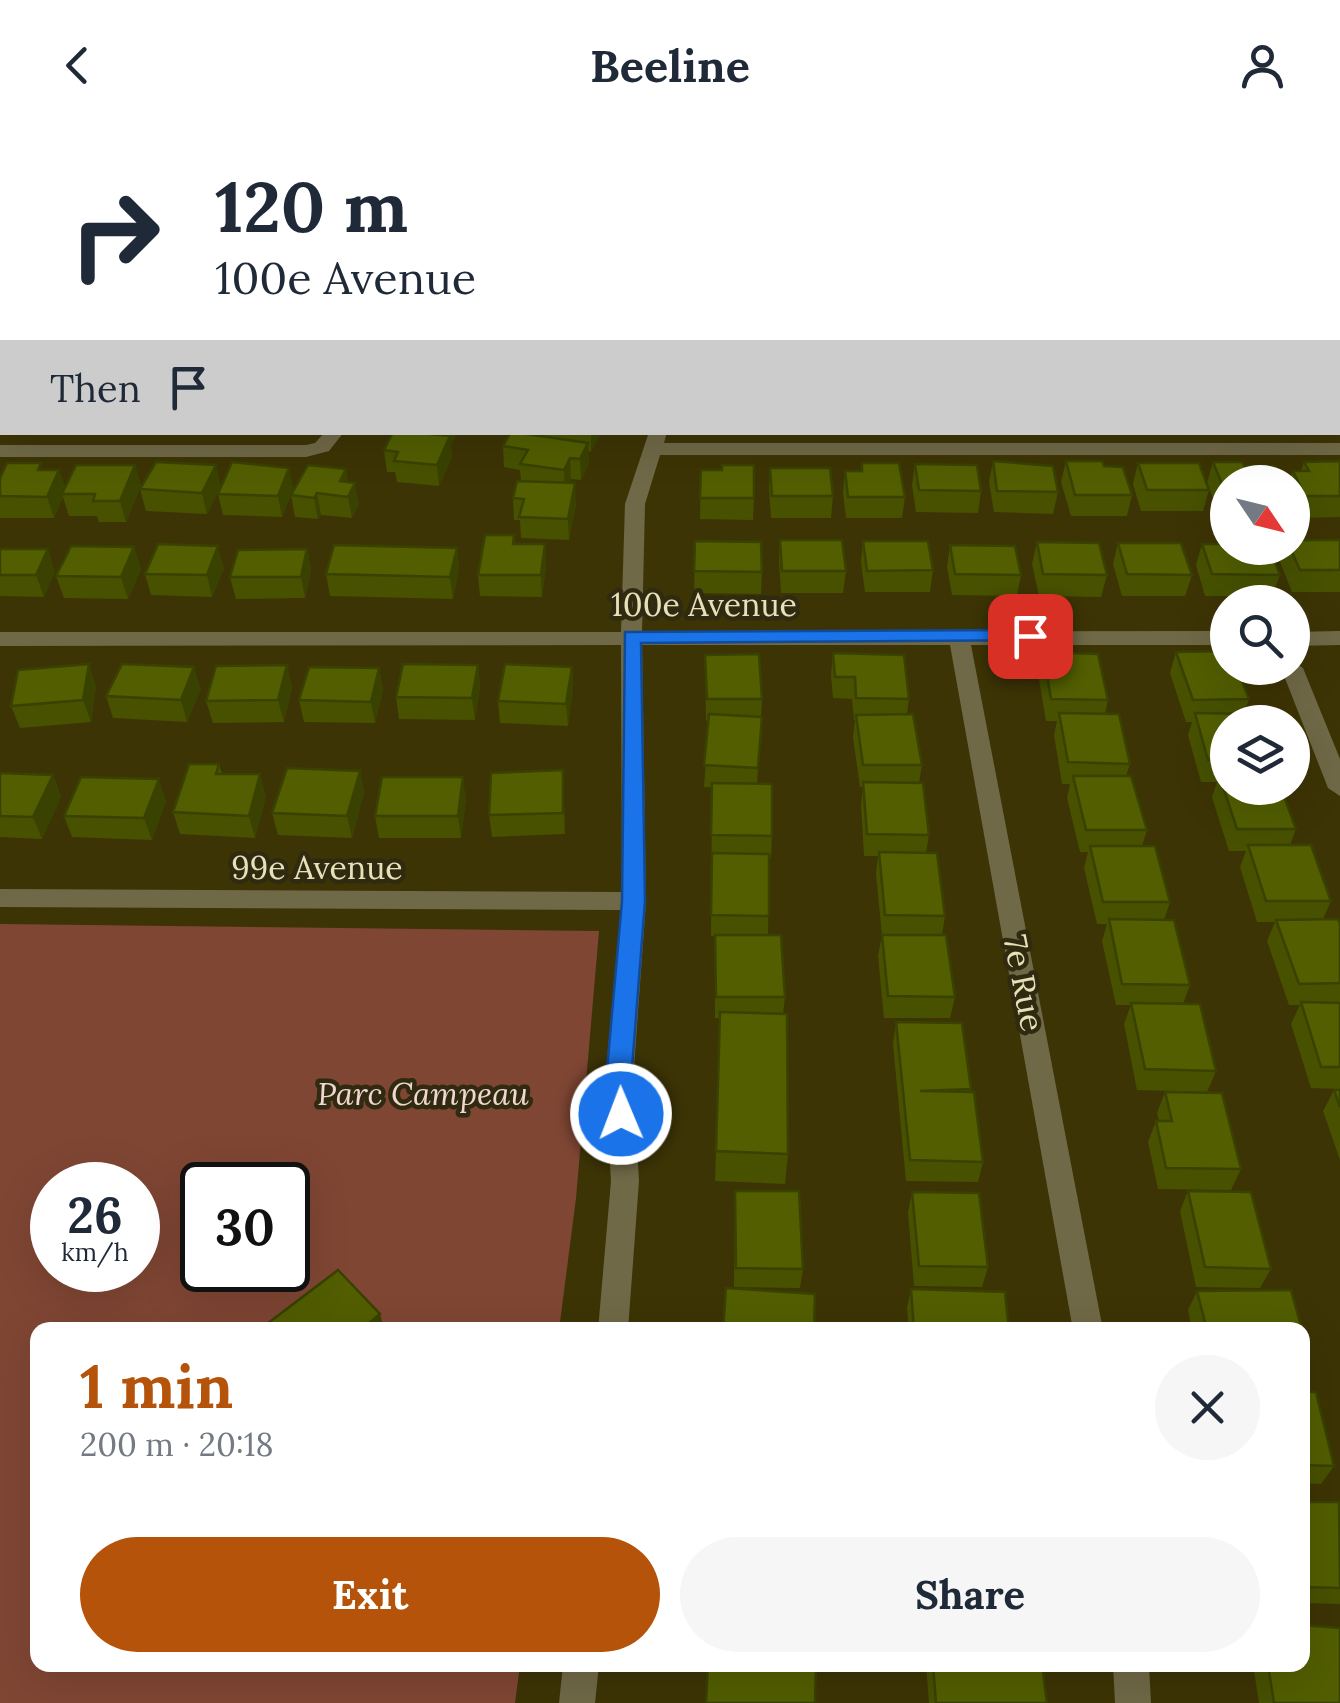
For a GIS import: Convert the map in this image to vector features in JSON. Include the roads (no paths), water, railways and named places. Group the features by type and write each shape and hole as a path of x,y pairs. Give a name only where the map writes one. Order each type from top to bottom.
{"street":[{"path":"0,451 306,451 322,446 332,435"},
{"path":"615,1322 625,1180 619,1081 634,901 635,504 655,440 1340,449"},
{"name":"7e Rue","path":"959,636 1087,1322"},
{"name":"100e Avenue","path":"0,640 1210,638"},
{"path":"1310,638 1340,638"},
{"path":"1299,685 1340,788"},
{"name":"99e Avenue","path":"0,898 634,901"},
{"path":"577,1703 579,1672"},
{"path":"1131,1672 1134,1703"}],"park label":[{"name":"Parc Campeau","path":"423,1093"}]}
